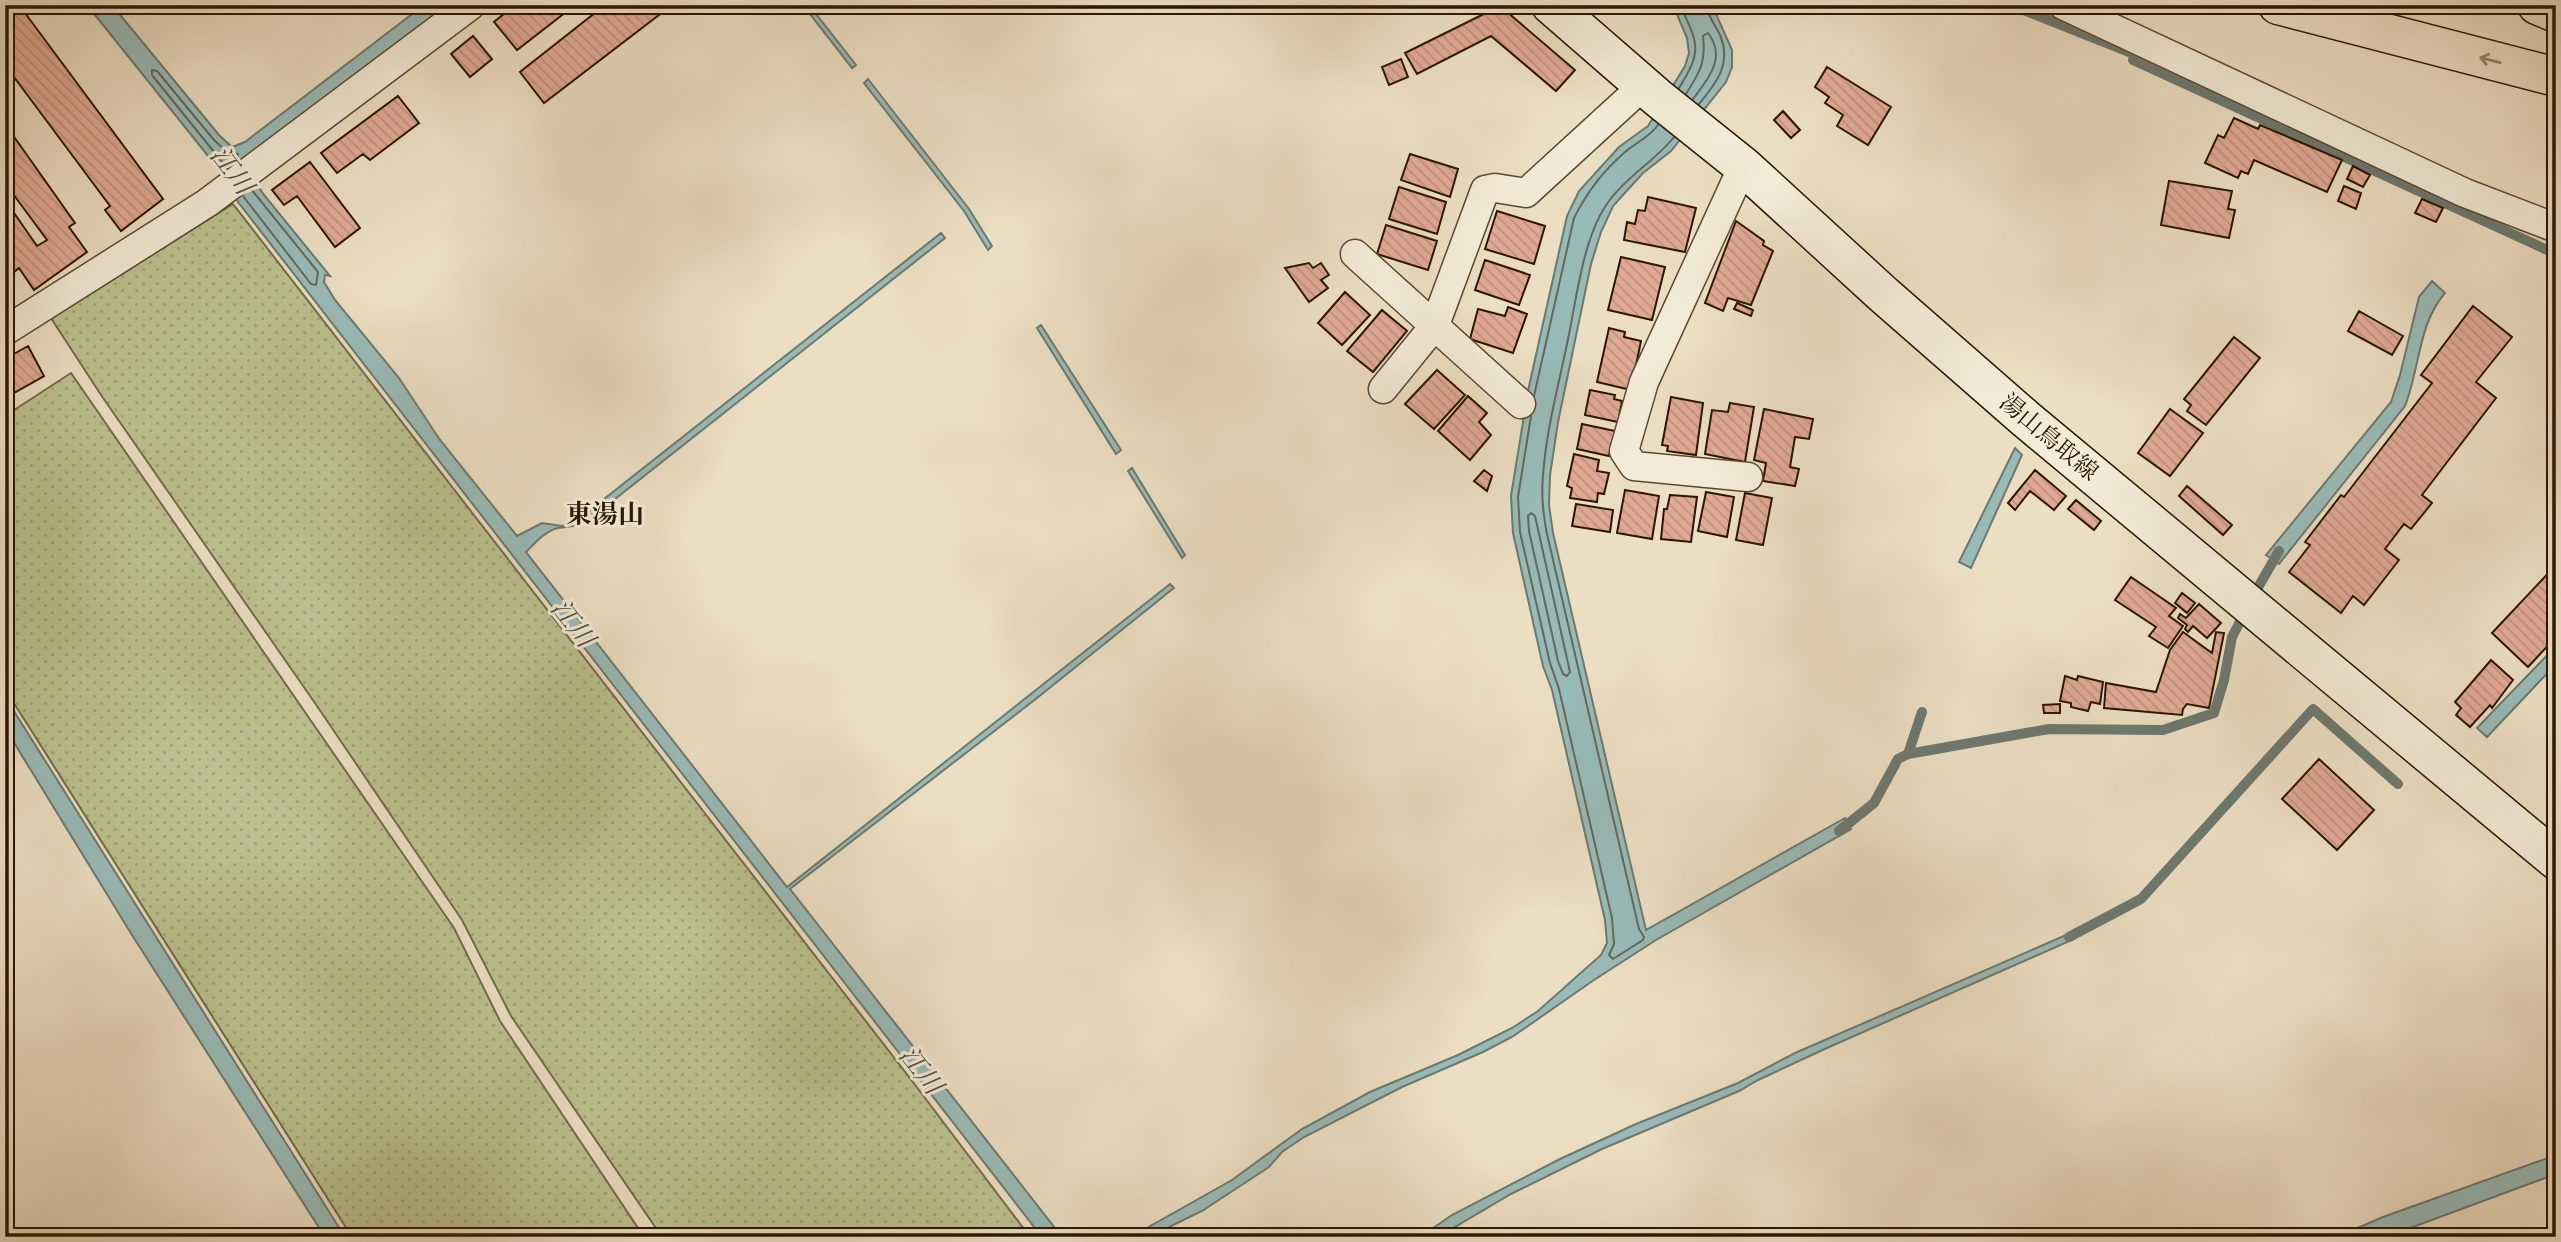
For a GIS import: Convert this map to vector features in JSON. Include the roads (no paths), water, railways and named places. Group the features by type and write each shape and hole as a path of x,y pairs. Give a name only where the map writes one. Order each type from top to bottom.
{"highway":[{"path":"2278,5 2556,77"},
{"path":"2537,5 2556,13"}],"main road":[{"name":"湯山鳥取線","path":"1551,5 1743,166 1884,295 2027,419 2556,860"}],"street":[{"path":"5,331 207,203 471,5"},
{"path":"2063,5 2465,192 2556,228"},
{"path":"1383,389 1435,325 1485,190 1495,188 1526,193 1644,85"},
{"path":"1743,166 1644,382 1623,451 1633,466 1748,477"},
{"path":"1356,254 1521,404"}],"water":[{"name":"江川","path":"87,5 112,5 219,135 232,147 245,142 424,5 449,5 243,164 264,195 330,276 325,275 324,282 335,300 399,378 440,440 517,536 542,523 562,526 580,518 941,233 945,238 586,522 549,532 526,552 787,887 1170,584 1174,588 790,889 1062,1237 1042,1237 238,202 221,172"},
{"path":"803,5 809,5 856,65 852,68"},
{"path":"1673,5 1712,5 1732,50 1732,67 1726,82 1671,151 1643,173 1613,206 1601,232 1591,264 1558,422 1550,475 1549,505 1553,533 1646,930 1845,818 1851,829 1656,940 1512,1037 1402,1087 1304,1137 1282,1152 1269,1167 1202,1211 1149,1237 1131,1237 1232,1180 1302,1129 1370,1092 1458,1055 1512,1028 1538,1011 1601,955 1607,943 1605,920 1513,533 1511,496 1528,391 1567,216 1579,191 1619,147 1648,126 1685,66 1689,53 1687,38"},
{"path":"868,79 969,209 992,246 988,250 964,211 864,83"},
{"path":"2432,281 2445,293 2429,318 2424,332 2405,406 2279,564 2266,555 2391,402 2419,297"},
{"path":"1041,325 1121,450 1116,454 1037,328"},
{"path":"2015,448 2022,455 1971,568 1959,562"},
{"path":"1132,468 1185,555 1182,558 1128,471"},
{"path":"2556,646 2556,664 2487,737 2477,728"},
{"path":"5,697 345,1237 325,1237 132,935 5,728"},
{"path":"2073,932 2080,932 2074,939 1827,1048 1739,1091 1602,1149 1511,1194 1438,1237 1420,1237 1452,1215 1560,1159 1636,1124 1738,1083 1795,1053"},
{"path":"2556,1155 2556,1174 2386,1237 2337,1237 2383,1217"}],"waterway":[{"path":"2011,5 2137,55 2133,60 2556,254"},
{"path":"2252,598 2279,551"},
{"path":"1839,831 1874,803 1898,759 1908,754 2049,729 2163,730 2214,713 2224,680 2232,637 2245,612"},
{"path":"2069,937 2141,899 2313,709 2398,784"},
{"path":"1908,754 1922,712"}],"district":[{"name":"東湯山","path":"605,514"}]}
